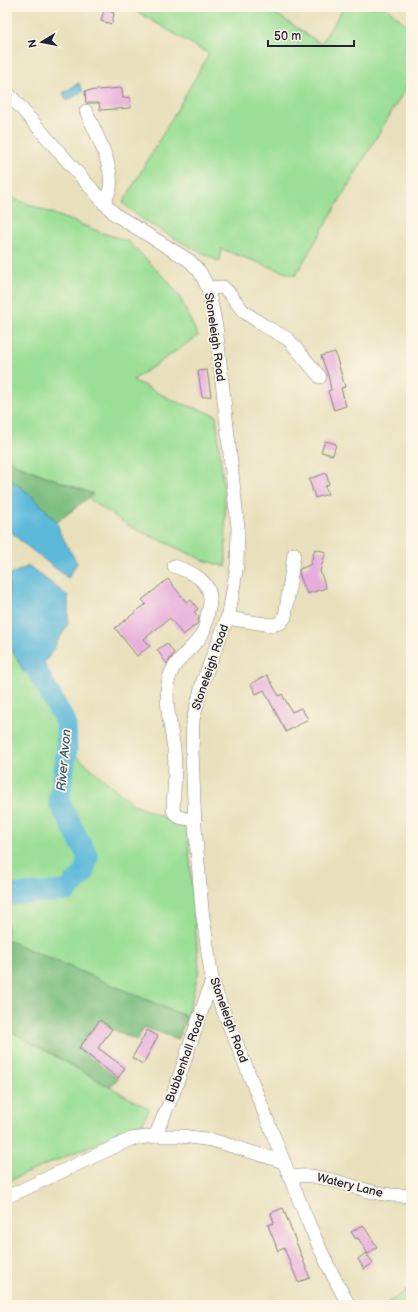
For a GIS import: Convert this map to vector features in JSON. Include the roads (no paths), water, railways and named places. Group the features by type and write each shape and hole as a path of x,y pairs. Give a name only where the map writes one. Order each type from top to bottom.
{"street":[{"name":"Stoneleigh Road","path":"7,92 116,215 190,261 200,272 208,288 216,326 238,528 237,565 227,618 203,681 193,720 194,819 202,910 212,980 313,1234 348,1305"},
{"path":"86,111 109,169 110,188 104,203"},
{"path":"208,288 223,287 243,311 264,326 288,339 320,377"},
{"path":"227,618 271,625 280,623 285,617 294,554"},
{"path":"174,566 195,575 204,582 210,601 205,626 200,638 178,662 170,674 168,684 168,720 174,758 175,781 173,810 174,814 180,818 194,819"},
{"name":"Bubbenhall Road","path":"155,1136 174,1092 212,980"},
{"path":"7,1197 131,1139 155,1136 182,1136 212,1140 284,1162"},
{"name":"Watery Lane","path":"290,1177 311,1176 384,1195 411,1195"}],"water":[{"path":"79,83 83,91 67,101 63,93"},
{"path":"7,477 32,496 57,522 60,533 77,563 68,578 23,543 7,528"},
{"path":"29,566 68,596 68,624 49,656 37,672 24,672 9,644 9,575"}],"waterway":[{"name":"River Avon","path":"7,895 67,891 84,873 88,857 59,802 67,749 66,723 27,653 28,646"}]}
